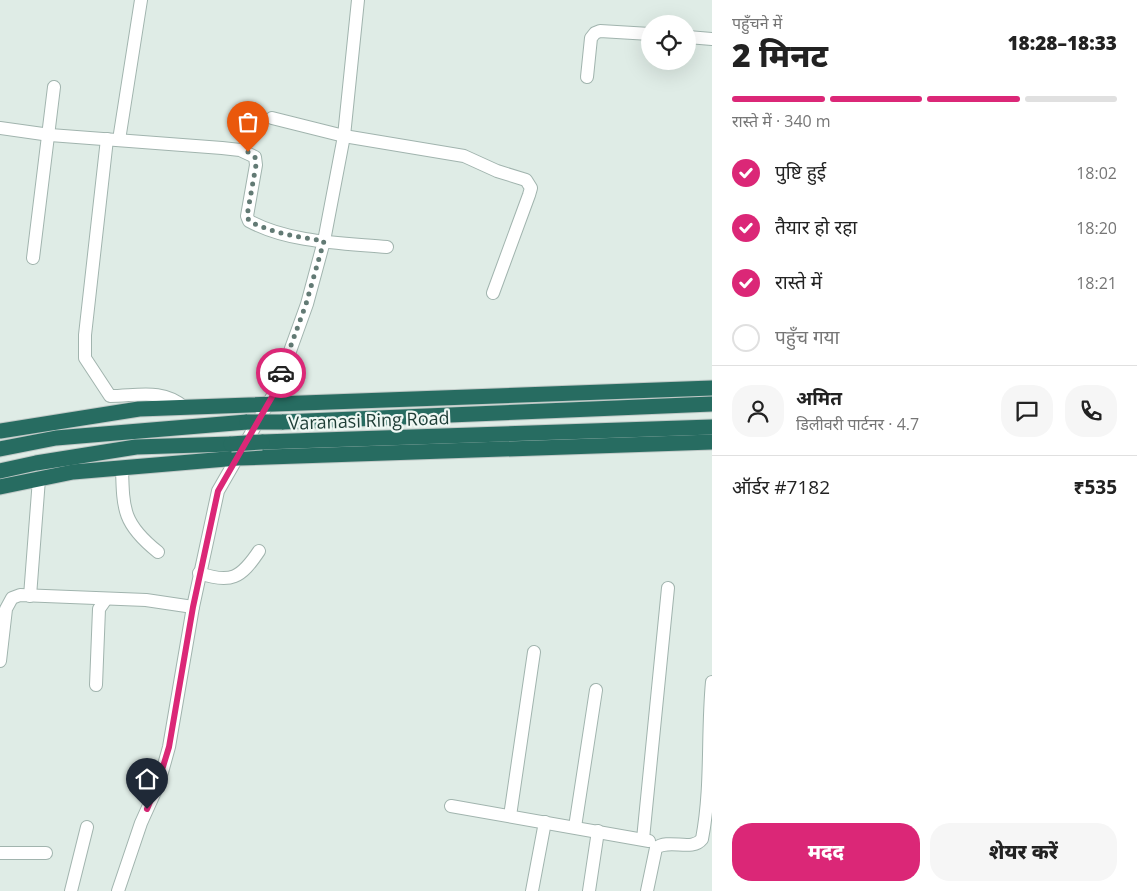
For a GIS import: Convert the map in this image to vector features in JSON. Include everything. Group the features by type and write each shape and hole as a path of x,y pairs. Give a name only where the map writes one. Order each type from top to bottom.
{"highway":[{"path":"0,430 139,408 712,388"},
{"name":"Varanasi Ring Road","path":"0,449 56,438 247,422 712,404"},
{"name":"Varanasi Ring Road","path":"0,471 36,463 136,447 712,427"},
{"path":"0,487 73,472 238,458 712,442"}],"street":[{"path":"140,0 113,140 85,335 85,358 110,396 164,395 173,398 184,407"},
{"path":"118,891 138,830 158,783 169,747 199,573 218,491 276,390 306,304 324,241 344,136 358,0"},
{"path":"586,76 591,38 595,33 600,31 641,33"},
{"path":"696,38 712,39"},
{"path":"32,258 50,135 54,87"},
{"path":"272,118 344,136 464,156 529,183 531,188 529,195 493,293"},
{"path":"0,128 50,135 248,152 255,157 256,165 247,216 249,221 261,227 298,237 388,247"},
{"path":"122,467 127,518 142,537 158,552"},
{"path":"30,596 39,479"},
{"path":"199,573 215,578 230,578 239,575 248,568 259,551"},
{"path":"643,838 668,588"},
{"path":"0,661 8,603 12,598 30,596 146,600 193,607"},
{"path":"96,685 99,609 106,599"},
{"path":"510,816 534,652"},
{"path":"451,806 643,838 660,845 696,844 702,838 710,760 709,717 712,682"},
{"path":"575,827 596,690"},
{"path":"532,891 545,822"},
{"path":"71,891 87,827"},
{"path":"589,891 598,831"},
{"path":"647,891 654,853 660,845"},
{"path":"0,852 46,853"}],"way so far":[{"path":"248,152 255,157 256,165 247,216 249,221 261,227 298,237 324,241 306,304 281,373"}],"route":[{"path":"147,809 158,783 169,747 199,573 218,491 276,390 281,373"}]}
